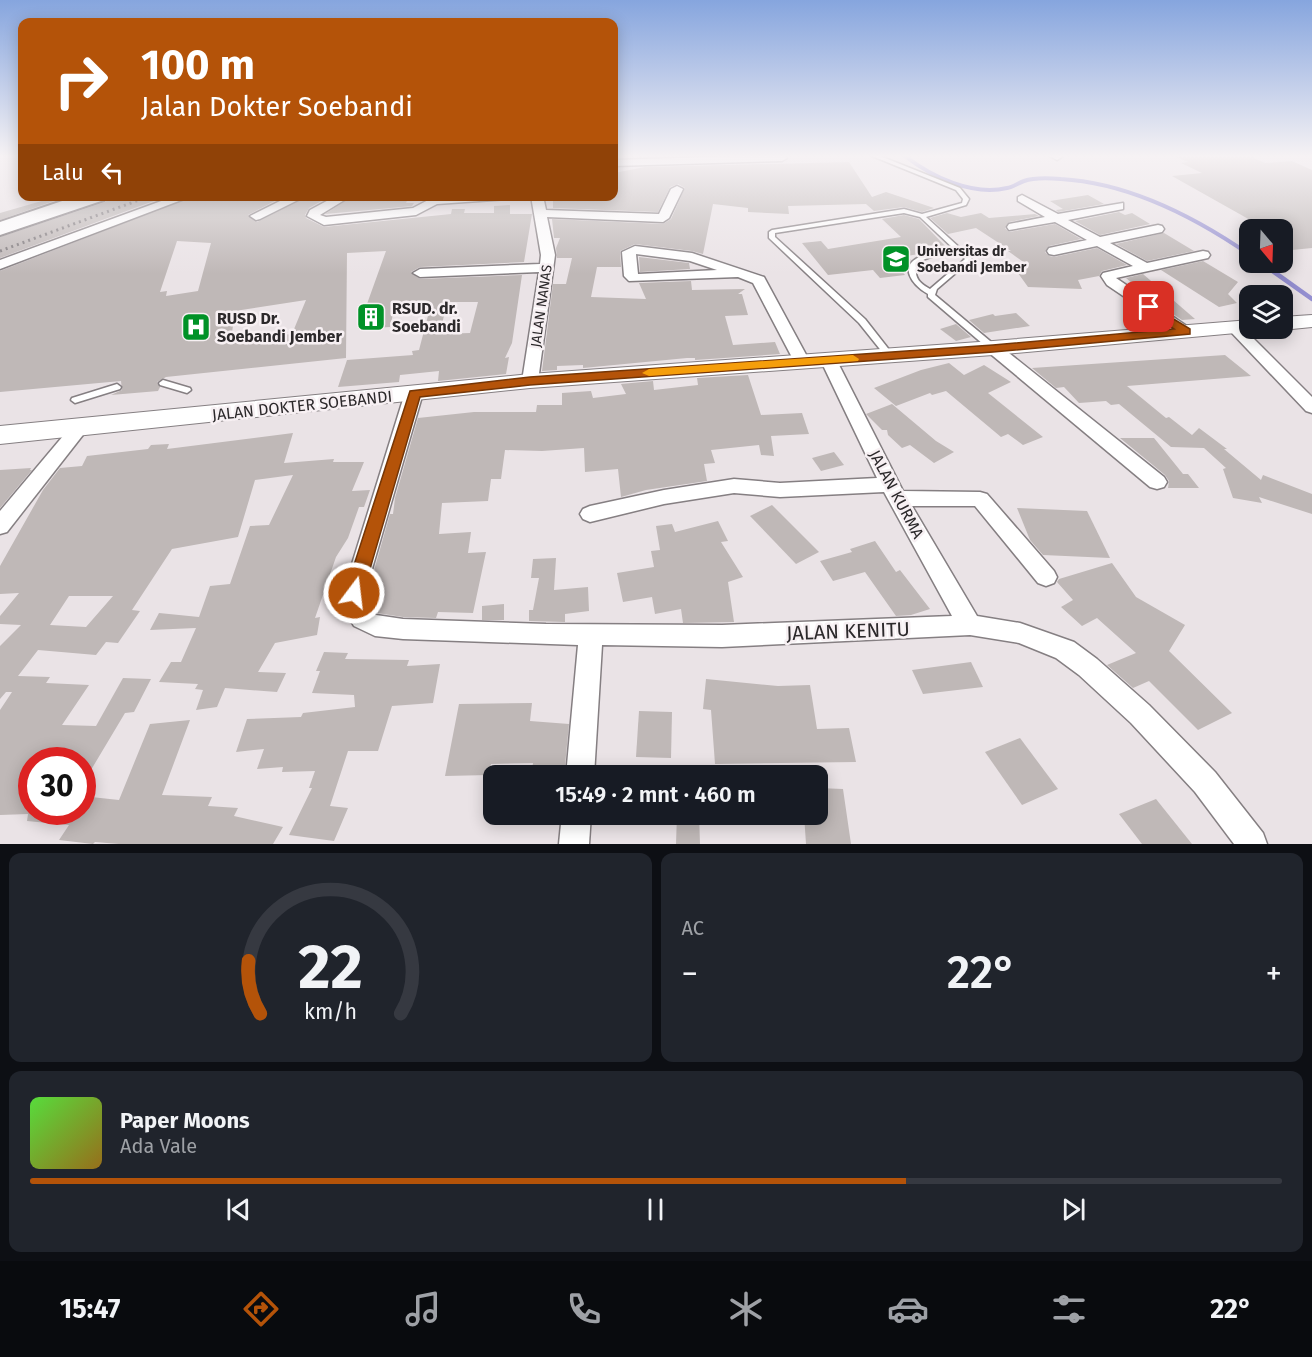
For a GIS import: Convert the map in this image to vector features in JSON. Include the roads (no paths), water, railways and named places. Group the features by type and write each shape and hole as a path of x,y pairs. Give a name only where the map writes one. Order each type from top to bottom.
{"main road":[{"path":"0,229 82,201"},
{"path":"1293,323 1312,321"},
{"name":"JALAN DOKTER SOEBANDI","path":"0,435 530,381 890,356 1239,327"}],"street":[{"path":"539,213 663,218 674,195"},
{"path":"1022,199 1144,267"},
{"path":"0,265 173,201"},
{"path":"256,216 290,201"},
{"path":"337,201 314,213 313,216 324,221 410,212 421,209 434,201"},
{"name":"JALAN NANAS","path":"530,381 548,255 538,201"},
{"path":"1013,226 1119,206"},
{"path":"1053,251 1158,229"},
{"path":"743,273 634,278 631,276 629,252 635,250 692,257 743,273 759,280 802,362"},
{"path":"1185,332 1112,282 1108,276 1203,255"},
{"path":"420,273 545,268"},
{"path":"1252,339 1312,407"},
{"path":"993,348 1157,482"},
{"name":"JALAN KURMA","path":"829,360 894,491 970,625"},
{"name":"JALAN KENITU","path":"414,393 377,522 357,578 354,602 359,618 381,626 403,629 591,635 722,636 970,625 1010,631 1065,650 1088,667 1140,714 1205,782 1252,844"},
{"path":"0,526 80,427"},
{"path":"590,514 664,497 734,486 780,490 894,491 980,499 1046,577"},
{"path":"581,765 591,635"},
{"path":"574,844 575,825"}],"lane":[{"path":"922,216 964,204 965,195"},
{"path":"890,356 862,321 771,234 772,232 904,211 913,212 922,216 968,258 968,262 934,288 931,293"},
{"path":"962,252 926,257 916,261 912,268 913,276 919,286 931,293 936,302 993,348"},
{"path":"163,383 187,390"},
{"path":"75,400 117,387"}],"waterway":[{"path":"1137,195 1184,215 1239,248"},
{"path":"1275,273 1312,299"}],"railway":[{"path":"0,251 136,201"}],"place":[{"name":"Universitas dr Soebandi Jember","path":"896,259"},
{"name":"RSUD. dr. Soebandi","path":"371,317"},
{"name":"RUSD Dr. Soebandi Jember","path":"196,327"}]}
